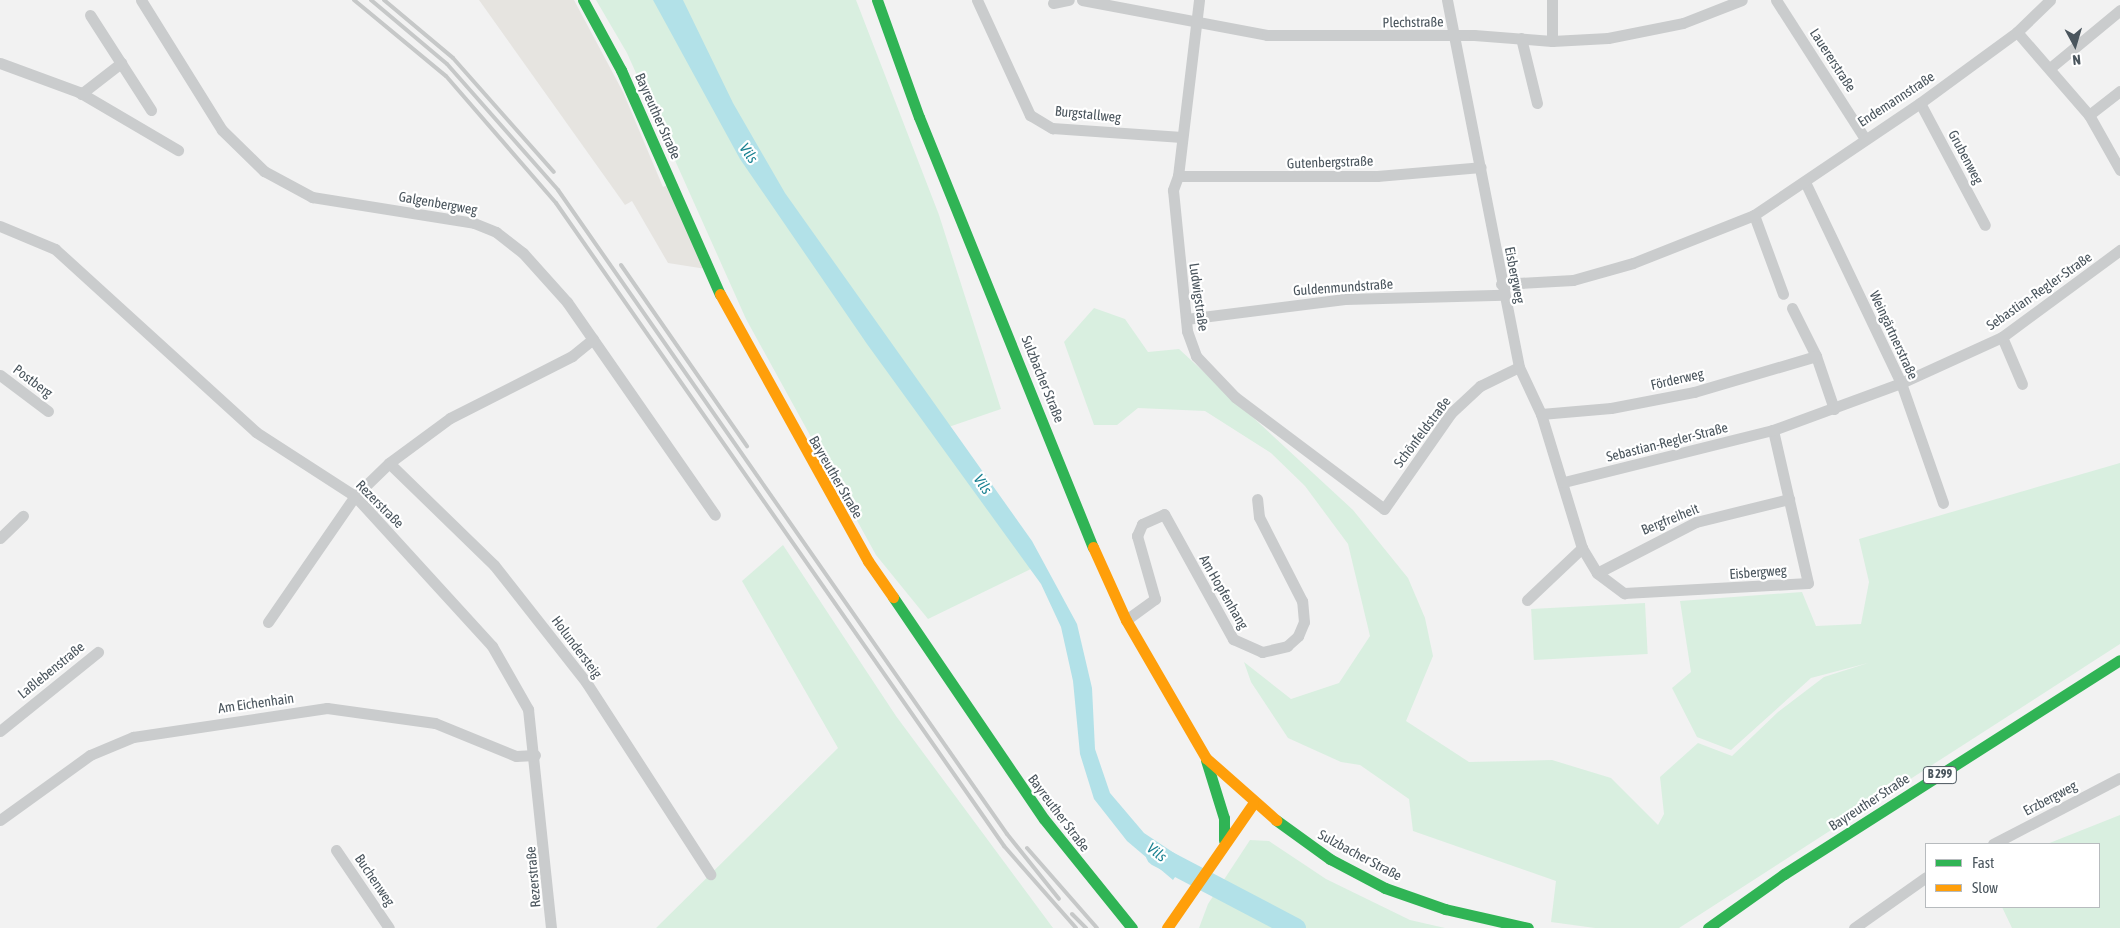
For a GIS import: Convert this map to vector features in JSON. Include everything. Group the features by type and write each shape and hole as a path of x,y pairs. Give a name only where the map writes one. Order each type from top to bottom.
{"main road":[{"name":"Bayreuther Straße","path":"583,0 622,70 728,312 868,561 1044,820 1132,928"},
{"name":"Sulzbacher Straße","path":"877,0 919,117 1126,620 1206,758 1224,818 1224,840"},
{"name":"Bayreuther Straße","path":"1712,925 1761,891 2120,660"},
{"name":"Sulzbacher Straße","path":"1206,758 1252,804 1330,859 1385,888 1445,909 1528,928"},
{"path":"1167,928 1224,840 1252,804"},
{"path":"1179,911 1182,928"}],"street":[{"name":"Galgenbergweg","path":"141,0 222,130 264,171 312,197 436,215 496,232 529,260 592,339 715,516"},
{"name":"Burgstallweg","path":"977,0 1030,115 1052,128 1182,137"},
{"path":"1053,3 1069,0"},
{"name":"Plechstraße","path":"1082,0 1267,35 1457,36 1552,41 1608,38 1683,23 1742,0"},
{"name":"Ludwigstraße","path":"1199,0 1178,176 1173,190 1186,318 1196,356 1235,397 1384,509"},
{"name":"Eisbergweg","path":"1447,0 1457,36 1502,290 1519,367 1541,414 1564,482 1582,548 1597,573 1624,593 1808,583 1789,499"},
{"path":"1552,0 1552,41"},
{"name":"Lauererstraße","path":"1776,0 1864,137"},
{"name":"Endemannstraße","path":"1502,290 1573,280 1633,263 1754,215 1806,184 1864,137 1920,103 2017,32 2050,0"},
{"path":"2050,68 2120,10"},
{"path":"90,15 151,110"},
{"path":"2017,32 2089,115 2120,170"},
{"path":"1521,38 1537,103"},
{"path":"0,63 81,94 178,150"},
{"path":"81,94 120,63"},
{"path":"2089,115 2120,92"},
{"name":"Grubenweg","path":"1920,103 1985,225"},
{"name":"Gutenbergstraße","path":"1178,176 1357,176 1481,167"},
{"name":"Weingärtnerstraße","path":"1806,184 1901,384 1943,503"},
{"path":"1754,215 1783,294"},
{"name":"Rezerstraße","path":"0,226 55,249 256,432 354,496 492,646 528,709 535,755 551,928"},
{"name":"Sebastian-Regler-Straße","path":"1564,482 1773,430 1901,384 2002,337 2120,250"},
{"name":"Guldenmundstraße","path":"1186,318 1344,299 1502,290"},
{"path":"1792,308 1816,356 1834,409"},
{"path":"2002,337 2022,384"},
{"path":"268,622 354,496 389,464 450,418 572,356 592,339"},
{"name":"Förderweg","path":"1541,414 1611,408 1694,392 1816,356"},
{"name":"Schönfeldstraße","path":"1384,509 1451,413 1480,386 1519,367"},
{"name":"Postberg","path":"0,375 48,412"},
{"path":"1773,430 1789,499"},
{"name":"Holundersteig","path":"389,464 494,565 586,682 710,874"},
{"name":"Am Hopfenhang","path":"1126,620 1155,599 1137,536 1142,524 1164,514 1233,639 1262,652 1287,646 1298,636 1304,622 1302,601 1259,517 1257,499"},
{"name":"Bergfreiheit","path":"1597,573 1696,522 1789,499"},
{"path":"0,538 23,516"},
{"path":"1527,600 1582,548"},
{"name":"Laßlebenstraße","path":"0,731 98,652"},
{"name":"Am Eichenhain","path":"0,820 90,755 133,736 327,708 435,723 516,756 535,755"},
{"name":"Erzbergweg","path":"1995,843 2120,778"},
{"name":"Buchenweg","path":"336,850 389,928"},
{"path":"1854,928 1925,878"}],"shaded area":[{"path":"479,0 574,0 623,92 663,187 668,185 706,269 668,263 632,201 625,205"}],"green space":[{"path":"596,0 856,0 939,215 1001,409 937,431 1037,566 928,619 876,555 746,319 627,53"},
{"path":"1094,308 1125,319 1148,352 1179,349 1353,510 1408,578 1425,618 1433,656 1406,721 1469,762 1552,760 1611,778 1658,825 1664,814 1660,777 1698,743 1732,756 1778,712 1824,677 1868,663 1811,678 1731,750 1697,737 1672,688 1691,672 1680,601 1802,592 1816,626 1861,624 1869,582 1859,539 2120,463 2120,644 1679,928 1595,928 1551,922 1556,881 1413,831 1409,799 1360,765 1341,762 1288,738 1251,682 1244,662 1291,699 1339,683 1370,636 1348,544 1305,486 1271,453 1205,411 1138,408 1117,425 1094,425 1064,342"},
{"path":"783,545 896,716 1053,928 656,928 838,748 742,581"},
{"path":"1645,603 1648,654 1534,660 1531,609"},
{"path":"2120,815 2120,928 2012,928 2002,908 2100,908 2100,843 2050,843"},
{"path":"1250,840 1269,841 1326,879 1410,920 1445,928 1199,928 1208,904"}],"water":[{"path":"653,0 683,0 733,103 785,193 1032,541 1077,624 1092,688 1095,749 1110,793 1144,833 1186,861 1173,880 1127,841 1094,799 1080,754 1073,681 1061,627 1041,584 867,344 740,159"}],"waterway":[{"name":"Vils","path":"1156,855 1295,928"}],"railway":[{"path":"354,0 446,76 556,203 1004,846 1076,928"},
{"path":"371,0 447,64 558,190 1007,834 1059,899"},
{"path":"384,0 453,58 554,172"},
{"path":"621,265 747,446"},
{"path":"1027,848 1097,928"},
{"path":"1072,914 1086,928"}],"traffic: fast":[{"path":"583,0 621,70 720,294"},
{"path":"877,0 919,117 1093,547"},
{"path":"893,597 1044,819 1132,928"},
{"path":"1708,928 1784,874 2120,660"},
{"path":"1206,760 1224,818 1224,840"},
{"path":"1276,820 1330,859 1385,888 1445,909 1528,928"}],"traffic: slow":[{"path":"720,294 868,561 893,597"},
{"path":"1093,547 1126,620 1206,758 1276,820"},
{"path":"1167,928 1253,804"}]}
